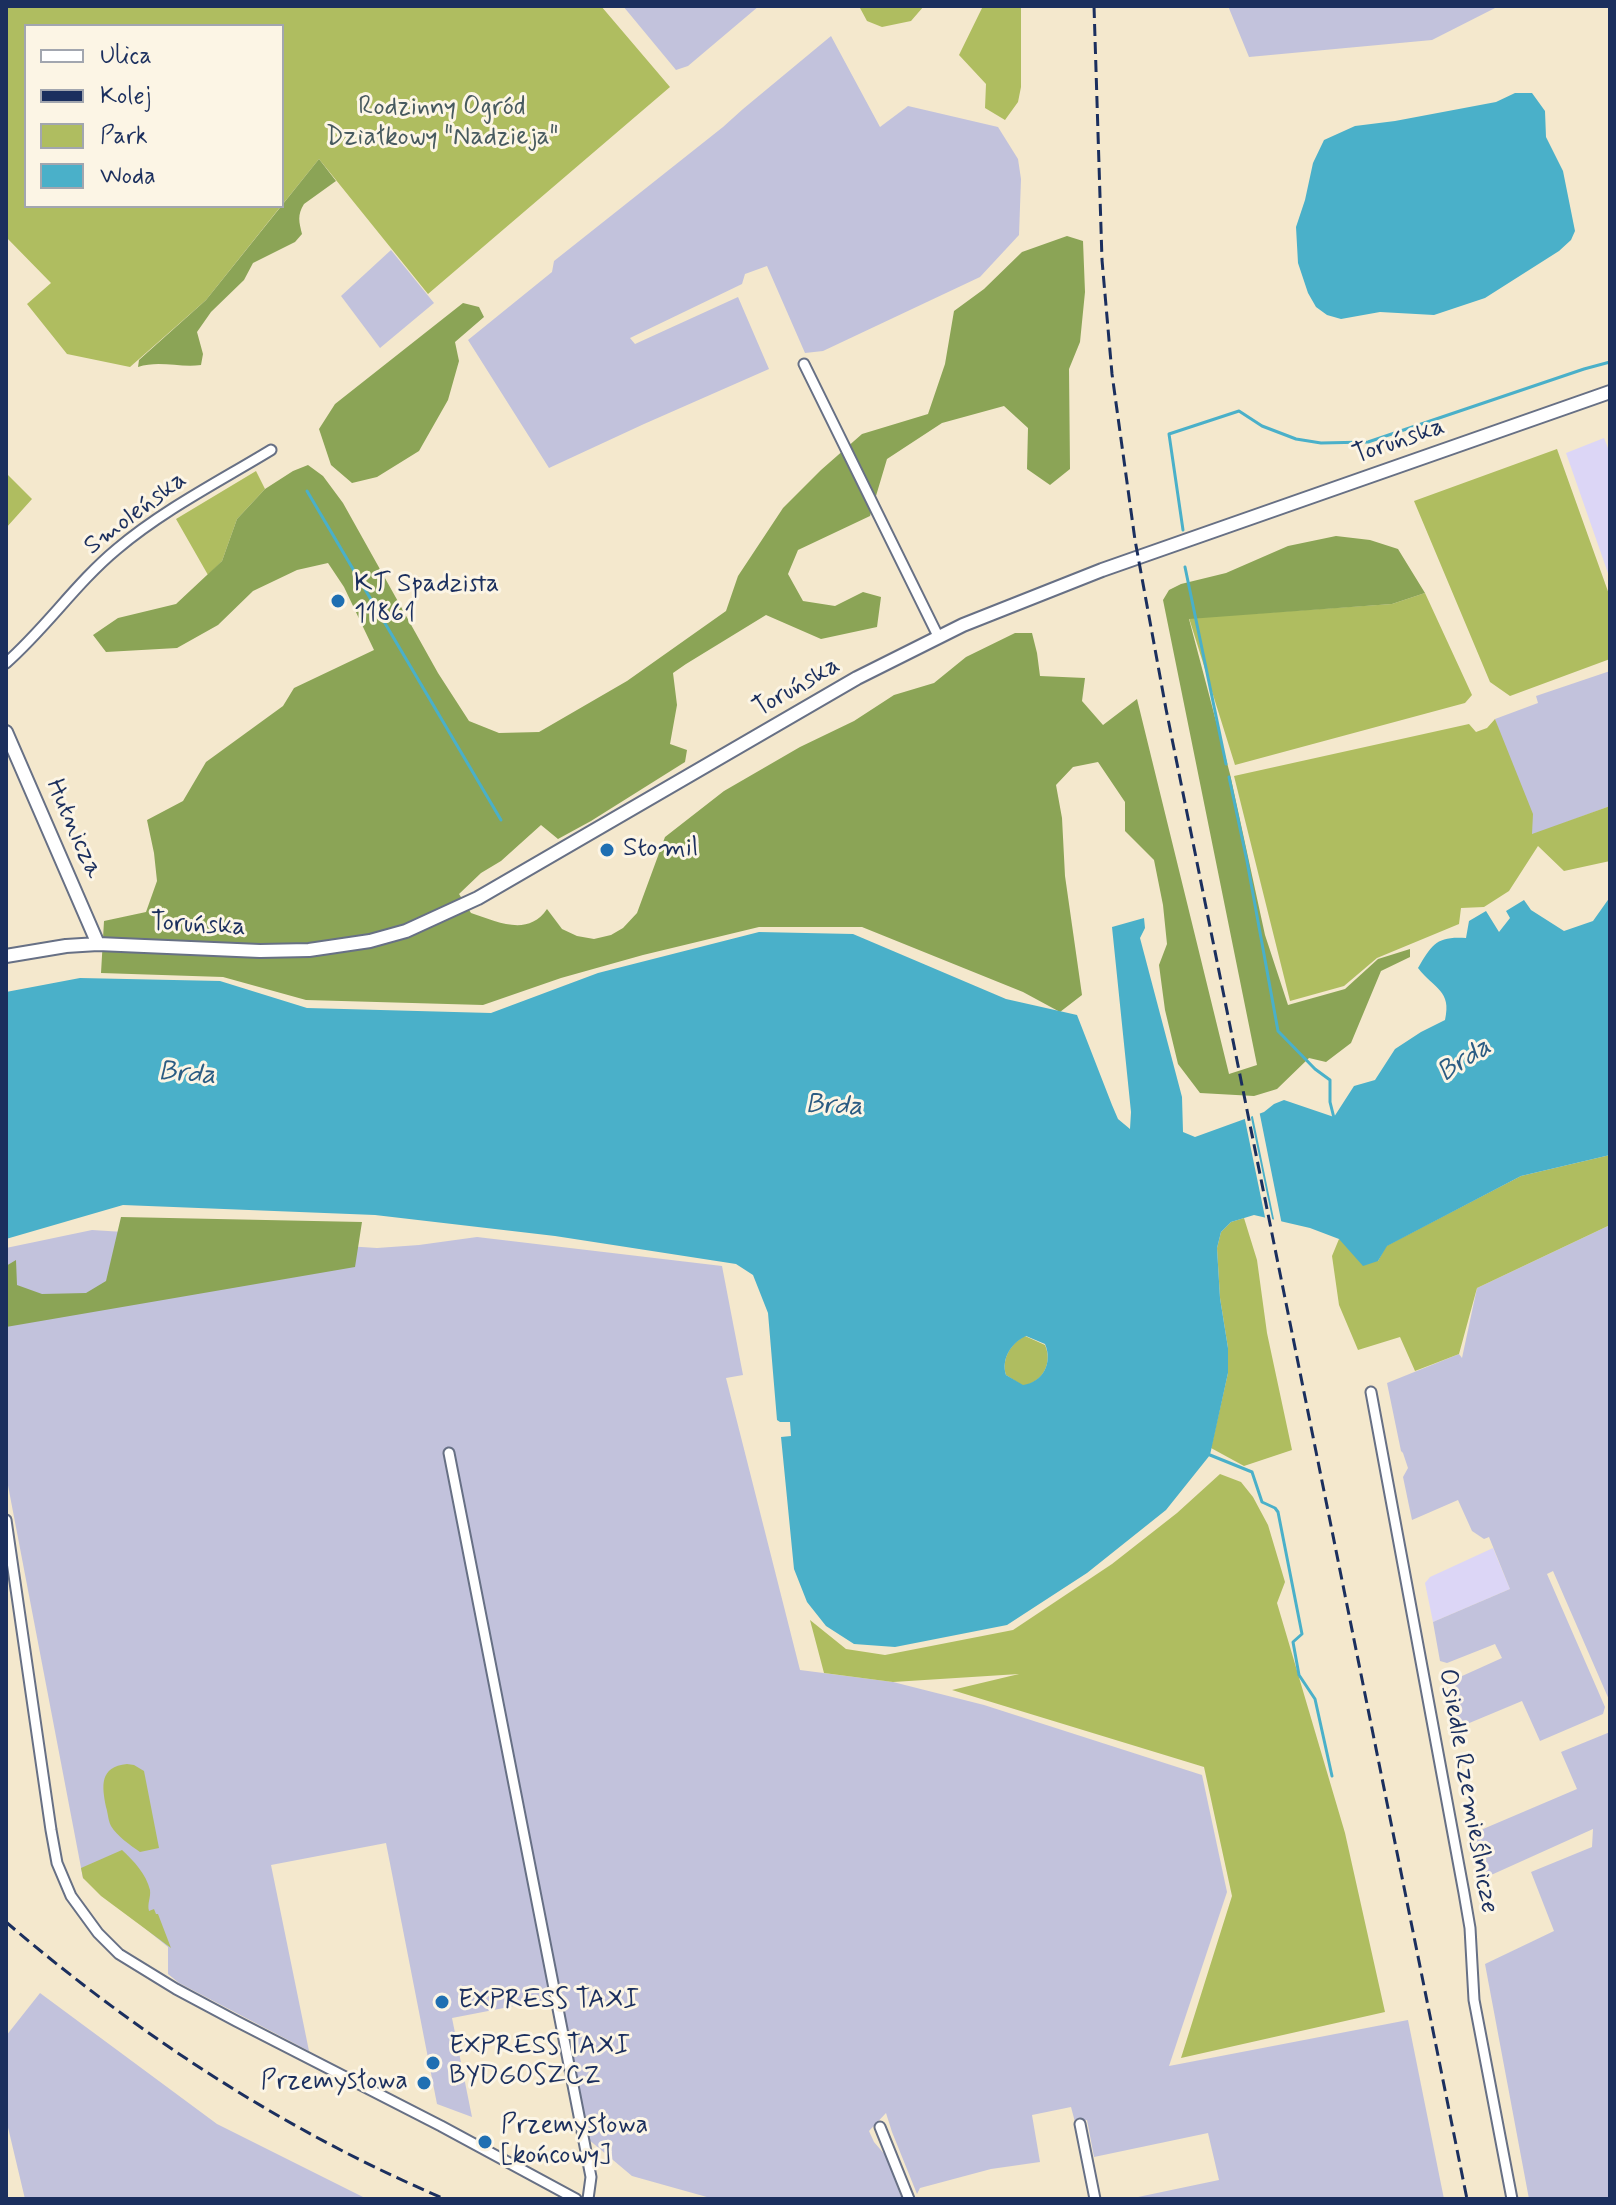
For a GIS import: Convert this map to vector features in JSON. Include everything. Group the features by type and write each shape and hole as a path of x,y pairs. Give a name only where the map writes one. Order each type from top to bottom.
{"street":[{"path":"804,364 938,636"},
{"name":"Toruńska","path":"6,956 98,944 309,950 370,941 406,931 478,898 846,684 938,636 1102,570 1610,392"},
{"name":"Smoleńska","path":"6,663 27,645 115,550 271,450"},
{"name":"Hutnicza","path":"6,732 98,944"},
{"name":"Osiedle Rzemieślnicze","path":"1371,1392 1464,1893 1470,1928 1474,2000 1512,2199"},
{"path":"449,1453 591,2177 588,2199"},
{"path":"6,1520 57,1863 71,1896 98,1933 119,1954 176,1989 576,2199"},
{"path":"1080,2124 1095,2199"},
{"path":"880,2127 909,2199"}],"shaded area":[{"path":"623,6 759,6 688,66 676,70"},
{"path":"1228,6 1499,6 1432,40 1249,57"},
{"path":"831,36 880,127 908,106 998,127 1018,159 1021,179 1019,235 980,277 823,351 805,353 767,266 745,274 742,284 630,338 635,344 738,297 769,369 549,468 468,340 552,272 554,261 723,127"},
{"path":"391,250 434,303 380,348 341,296"},
{"path":"1604,438 1610,453 1610,579 1566,453"},
{"path":"1610,671 1610,806 1532,835 1495,719 1538,703 1536,696"},
{"path":"1610,1225 1610,1702 1553,1571 1547,1574 1605,1707 1603,1714 1540,1741 1522,1701 1455,1729 1449,1689 1451,1681 1502,1658 1495,1644 1447,1663 1440,1661 1433,1622 1510,1589 1489,1537 1484,1539 1472,1531 1458,1500 1412,1520 1403,1477 1408,1468 1401,1451 1387,1383 1459,1354 1462,1358 1477,1288"},
{"path":"92,1230 377,1248 477,1237 722,1266 743,1375 726,1378 800,1670 893,1682 984,1705 1202,1775 1227,1892 1169,2066 1408,2020 1444,2199 1138,2199 1219,2180 1208,2133 1094,2157 1087,2120 1075,2122 1071,2107 1032,2115 1040,2162 991,2169 920,2188 917,2194 886,2113 869,2131 886,2156 902,2199 714,2199 632,2176 588,2139 567,2030 545,2000 452,2018 472,2117 437,2104 386,1843 271,1865 309,2051 179,1983 168,1974 168,1947 83,1878 6,1475 6,1248"},
{"path":"1493,1548 1510,1589 1433,1622 1425,1583 1430,1577"},
{"path":"1610,1732 1610,2199 1529,2199 1485,1964 1554,1931 1531,1872 1592,1847 1593,1829 1480,1880 1469,1835 1577,1789 1561,1752"},
{"path":"40,1993 217,2124 367,2199 25,2199 6,2119 6,2036"}],"green space":[{"name":"Rodzinny Ogród Działkowy \"Nadzieja\"","path":"6,6 601,6 670,87 428,294 319,159 284,203 284,24 24,24 24,208 279,208 206,300 130,367 67,354 27,304 51,283 6,237"},
{"path":"861,6 924,6 911,21 882,27 867,21"},
{"path":"983,6 1021,6 1021,87 1018,102 1005,120 985,108 986,84 959,55"},
{"path":"319,159 336,181 304,204 299,219 302,234 295,242 253,263 244,280 211,312 197,332 203,354 201,365 154,364 138,367 139,360 206,300 280,208 284,208 284,203"},
{"path":"1067,236 1083,241 1085,292 1080,342 1069,369 1070,469 1050,485 1027,469 1028,428 1004,406 942,423 887,459 870,516 798,550 788,574 803,601 835,606 863,592 881,597 877,627 821,639 766,615 686,664 673,673 677,705 670,744 687,750 685,762 558,839 541,825 459,894 471,913 502,923 531,923 547,909 562,929 577,936 594,939 611,935 623,928 637,913 665,837 724,791 800,747 854,721 894,695 934,683 966,657 1015,633 1032,633 1040,676 1085,678 1082,701 1103,725 1137,699 1229,1074 1257,1065 1163,600 1169,590 1181,584 1226,573 1288,546 1336,536 1370,540 1398,549 1425,593 1392,604 1189,619 1230,774 1265,935 1288,1005 1345,989 1378,959 1410,949 1410,957 1381,971 1351,1043 1326,1062 1309,1058 1277,1089 1254,1096 1200,1093 1178,1064 1165,1010 1159,965 1167,944 1154,860 1125,831 1125,802 1098,762 1073,767 1056,785 1082,995 1060,1012 1023,992 862,927 759,927 561,978 483,1005 306,1000 223,977 101,973 104,921 146,912 157,881 147,820 183,801 206,762 283,706 294,688 374,650 344,587 328,563 297,570 253,591 218,625 177,648 106,652 93,635 118,618 176,604 222,561 237,519 265,489 308,465 323,476 343,503 438,673 469,721 499,733 539,732 627,681 726,611 738,576 783,508 821,470 862,434 928,414 945,364 954,311 984,289 1022,252"},
{"path":"463,303 479,307 484,317 455,342 459,361 448,400 419,451 377,477 352,483 331,465 319,429 335,404"},
{"path":"1557,449 1610,597 1610,659 1510,696 1490,682 1414,501"},
{"path":"256,471 265,489 237,519 222,561 208,575 176,519"},
{"path":"6,473 32,499 6,528"},
{"path":"1425,593 1472,695 1465,703 1235,765 1189,618 1392,604"},
{"path":"1495,719 1533,814 1532,834 1610,806 1610,861 1564,871 1538,846 1509,891 1484,907 1461,908 1459,924 1377,958 1344,986 1290,1001 1234,776 1469,724 1476,732 1487,728"},
{"path":"1610,1155 1610,1225 1477,1288 1459,1354 1415,1371 1400,1337 1358,1350 1339,1305 1332,1256 1339,1239 1378,1261 1386,1246 1521,1176"},
{"path":"121,1217 362,1222 355,1267 6,1327 6,1266 16,1260 17,1285 42,1294 86,1293 106,1281"},
{"path":"1244,1218 1257,1260 1267,1333 1292,1450 1244,1466 1211,1448 1228,1373 1217,1248 1221,1232 1231,1222"},
{"path":"1025,1336 1045,1345 1048,1358 1041,1376 1023,1386 1006,1375 1005,1363 1012,1347"},
{"path":"1220,1474 1241,1482 1268,1525 1285,1582 1277,1603 1345,1833 1385,2012 1181,2058 1232,1896 1204,1767 952,1690 1019,1674 893,1682 824,1673 810,1620 846,1649 885,1655 1013,1630 1112,1564 1177,1513"},
{"path":"127,1764 144,1771 159,1848 140,1852 120,1837 110,1824 104,1779 111,1769"},
{"path":"122,1850 146,1879 150,1890 149,1911 154,1909 158,1914 171,1948 101,1896 83,1878 81,1868"}],"water":[{"path":"1515,93 1532,93 1545,111 1546,137 1563,171 1575,231 1571,240 1559,251 1485,298 1434,315 1380,312 1341,319 1327,315 1316,307 1298,263 1296,227 1313,163 1324,140 1355,126 1496,102"},
{"name":"Brda","path":"1610,897 1610,1155 1521,1176 1387,1246 1378,1261 1363,1266 1339,1239 1310,1228 1254,1215 1231,1222 1221,1232 1217,1248 1228,1373 1210,1455 1166,1510 1087,1573 1007,1625 895,1647 854,1644 826,1626 807,1602 794,1569 781,1437 791,1436 790,1422 777,1420 768,1313 753,1275 736,1264 555,1236 375,1215 123,1205 6,1239 6,992 80,978 220,981 307,1008 491,1013 598,973 759,932 853,934 1006,999 1077,1015 1118,1119 1130,1129 1131,1112 1112,927 1144,918 1145,928 1140,938 1182,1097 1183,1132 1195,1137 1264,1112 1284,1100 1334,1117 1354,1086 1375,1080 1395,1049 1445,1020 1447,1010 1444,996 1418,968 1436,943 1448,938 1466,938 1469,921 1486,911 1499,932 1510,918 1506,911 1524,900 1531,910 1564,931 1593,921","holes":["1026,1336 1045,1344 1047,1365 1036,1380 1023,1385 1006,1375 1006,1357 1016,1343"]}],"pier":[{"path":"1259,1110 1282,1225 1275,1224 1252,1112"},
{"path":"1250,1113 1273,1223 1266,1222 1244,1115"}],"waterway":[{"path":"1183,530 1169,434 1239,411 1262,426 1296,439 1321,443 1368,442 1610,362"},
{"path":"307,491 501,820"},
{"path":"1185,567 1226,764"},
{"path":"1229,777 1278,1031 1330,1080 1334,1118"},
{"path":"1210,1455 1252,1472 1262,1502 1278,1512 1302,1634 1293,1642 1299,1675 1315,1699 1332,1776"}],"railway":[{"path":"1094,6 1102,260 1112,374 1135,540 1166,709 1467,2199"},
{"path":"6,1922 108,2003 215,2077 328,2143 445,2199"}],"place":[{"name":"KT Spadzista 11861","path":"338,601"},
{"name":"Stomil","path":"607,850"},
{"name":"EXPRESS TAXI","path":"442,2002"},
{"name":"EXPRESS TAXI BYDGOSZCZ","path":"433,2063"},
{"name":"Przemysłowa","path":"424,2083"},
{"name":"Przemysłowa [końcowy]","path":"485,2142"}]}
